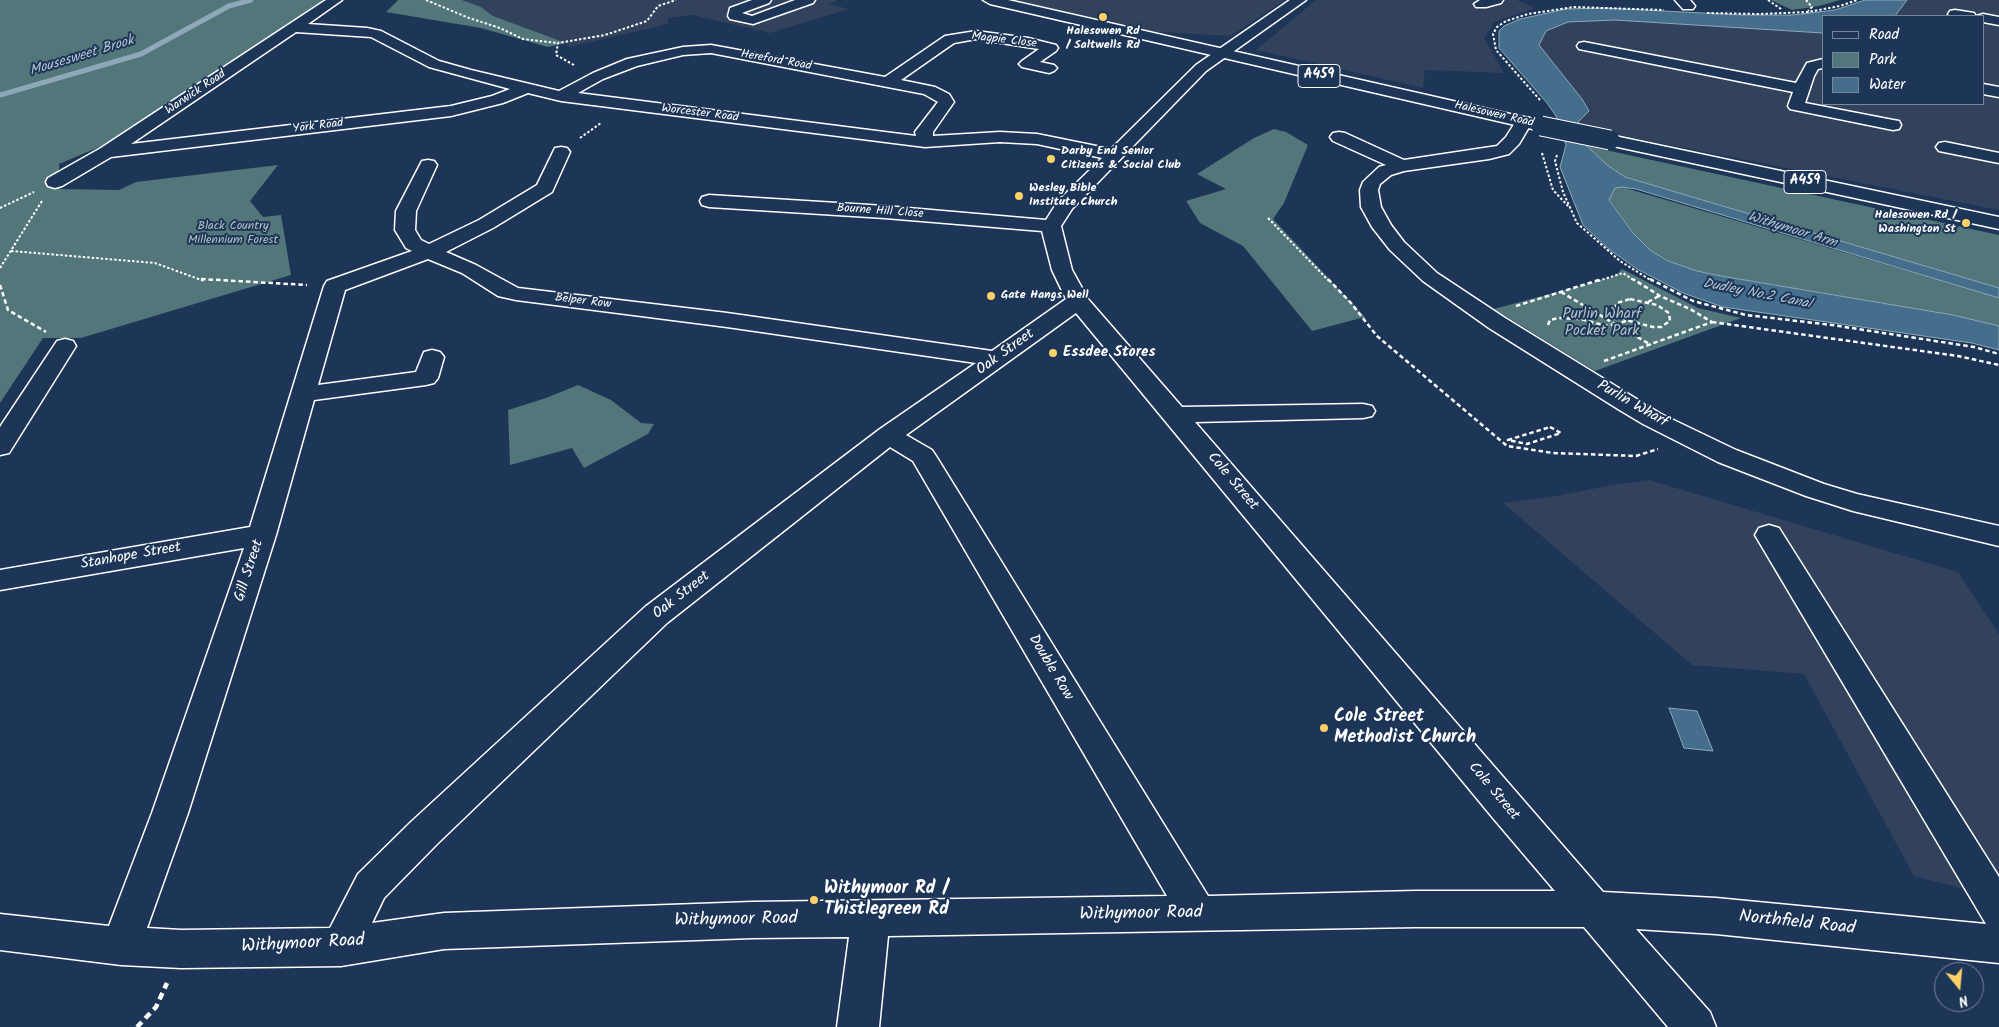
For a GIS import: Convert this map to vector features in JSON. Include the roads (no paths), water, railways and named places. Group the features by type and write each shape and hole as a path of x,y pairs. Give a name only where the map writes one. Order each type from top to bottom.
{"street":[{"name":"Warwick Road","path":"54,182 107,152 335,0"},
{"path":"764,0 735,11 735,16 753,20 808,0"},
{"name":"Halesowen Road","path":"990,0 1526,129 1610,140 1999,223"},
{"path":"1051,226 1065,205 1201,68 1299,0"},
{"path":"1481,4 1496,0"},
{"path":"1984,18 1999,21"},
{"name":"Worcester Road","path":"294,28 376,34 434,64 467,74 562,96 925,142 1000,137 1037,139 1115,156"},
{"name":"Magpie Close","path":"889,81 950,39 976,35 1028,42 1051,48 1027,64 1049,68"},
{"path":"1584,46 1801,89"},
{"name":"Hereford Road","path":"562,96 614,68 639,60 683,51 711,49 929,90 943,97 946,102 924,132 925,142"},
{"path":"1822,64 1812,66 1801,89 1796,106 1892,125"},
{"name":"York Road","path":"107,152 450,111 498,100 526,88"},
{"path":"1984,89 1999,92"},
{"name":"Purlin Wharf","path":"1526,129 1503,150 1489,154 1384,170 1372,182 1369,190 1371,207 1382,227 1397,246 1430,277 1575,372 1652,418 1727,456 1815,490 1888,511 1999,536"},
{"path":"1339,137 1402,166"},
{"path":"1945,147 1999,158"},
{"path":"430,252 486,224 545,188 561,152"},
{"name":"Belper Row","path":"428,165 406,211 405,230 413,244 469,269 506,291 516,294 728,320 998,359"},
{"name":"Bourne Hill Close","path":"709,201 885,212 1051,226"},
{"name":"Cole Street","path":"1051,226 1062,270 1078,301 1506,807 1695,1027"},
{"name":"Gill Street","path":"121,946 170,813 262,535 335,286 430,252"},
{"name":"Oak Street","path":"341,947 371,886 424,833 649,622 889,435 1078,301"},
{"path":"0,447 65,346"},
{"path":"303,394 426,378 432,357"},
{"path":"1175,415 1363,411"},
{"name":"Double Row","path":"889,435 923,456 1198,914"},
{"name":"Stanhope Street","path":"0,580 262,535"},
{"path":"1769,535 1999,911"},
{"name":"Withymoor Road","path":"0,932 121,946 181,949 341,947 444,931 742,920 1416,909 1595,910"},
{"name":"Northfield Road","path":"1595,910 1716,916 1999,944"},
{"path":"858,1027 871,919"}],"water":[{"path":"1865,0 1907,0 1896,15 1822,15 1822,33 1615,20 1568,22 1546,31 1539,45 1582,99 1589,111 1578,122 1587,146 1607,165 1625,177 1999,288 1999,298 1636,189 1615,188 1609,200 1633,233 1650,250 1668,261 1697,271 1953,315 1999,326 1999,350 1972,343 1723,307 1683,293 1637,269 1610,250 1583,225 1560,167 1566,145 1556,116 1499,48 1499,31 1504,26 1520,19 1566,9 1604,8 1742,15 1793,15 1835,10"},
{"path":"1669,708 1697,711 1713,751 1684,748"}],"waterway":[{"name":"Mousesweet Brook","path":"0,95 141,54 229,6 251,0"}],"place":[{"name":"Halesowen Rd / Saltwells Rd","path":"1103,17"},
{"name":"Darby End Senior Citizens & Social Club","path":"1051,159"},
{"name":"Wesley Bible Institute Church","path":"1019,196"},
{"name":"Halesowen Rd / Washington St","path":"1966,223"},
{"name":"Gate Hangs Well","path":"991,296"},
{"name":"Essdee Stores","path":"1053,353"},
{"name":"Cole Street Methodist Church","path":"1324,728"},
{"name":"Withymoor Rd / Thistlegreen Rd","path":"814,900"}],"park label":[{"name":"Black Country Millennium Forest","path":"233,234"},
{"name":"Purlin Wharf Pocket Park","path":"1602,324"}],"water label":[{"name":"Withymoor Arm","path":"1792,231"},
{"name":"Dudley No.2 Canal","path":"1757,295"}]}
